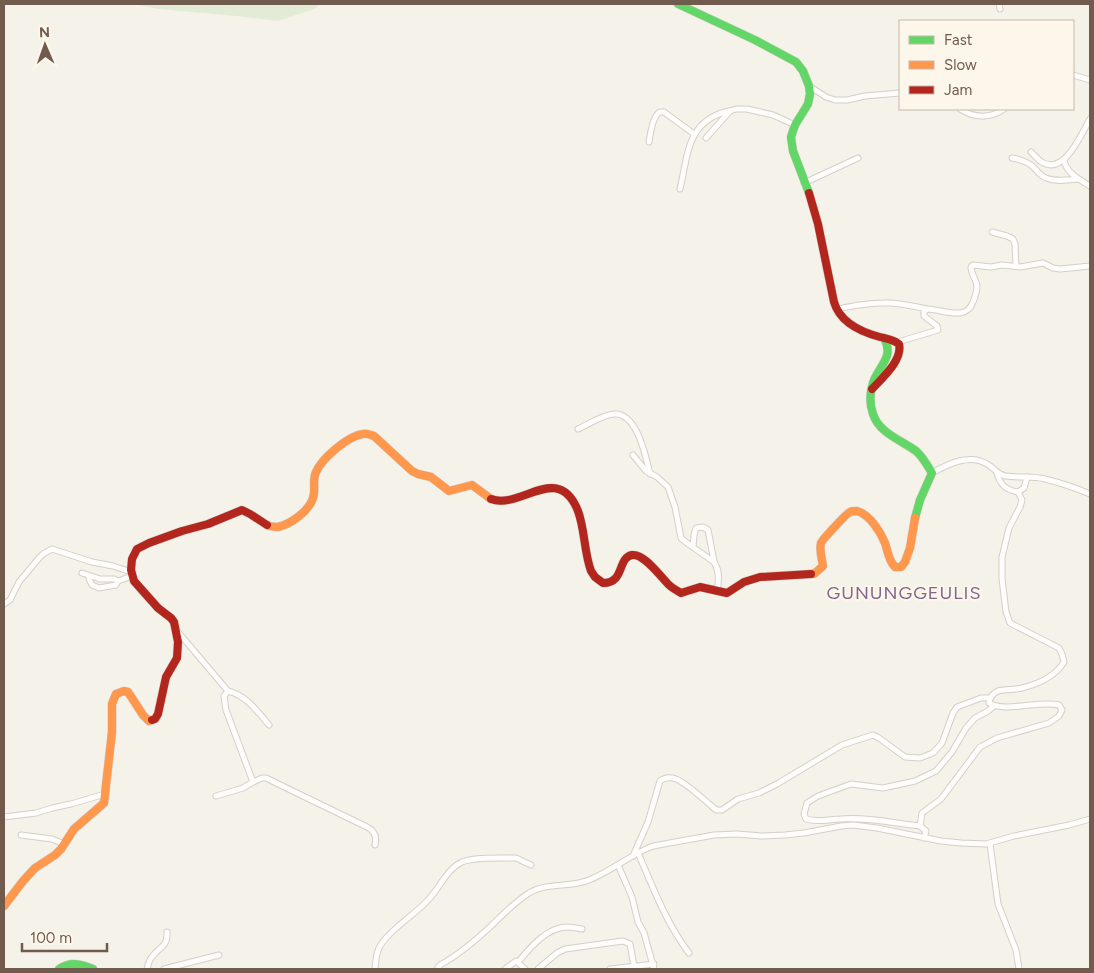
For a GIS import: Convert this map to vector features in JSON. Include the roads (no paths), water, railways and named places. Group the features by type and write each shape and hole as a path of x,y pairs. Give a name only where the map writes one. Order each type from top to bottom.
{"main road":[{"path":"678,4 732,28 796,62 803,71 810,86 810,94 808,104 795,125 791,142 817,220 837,309 843,319 860,329 898,342 900,348 898,358 871,390"},
{"path":"4,906 29,873 55,855 74,829 103,805 112,732 112,710 114,697 118,692 128,692 146,719 151,721 157,717 166,677 177,658 178,642 171,618 158,608 134,582 131,574 132,559 137,550 149,543 208,524 242,510 251,513 262,524 274,527 287,524 303,512 312,502 314,477 316,470 322,462 340,446 358,434 365,433 371,434 378,439 398,459 415,472 433,478 449,490 472,485 491,499 500,501 547,487 565,493 571,498 582,525 590,569 595,578 602,582 608,583 616,580 624,562 629,556 635,555 640,556 672,588 681,593 700,587 727,593 744,582 760,577 814,574 822,566 822,541 838,525 843,517 850,512 862,513 868,519 883,540 891,564 895,567 901,566 907,560 917,511 932,472 917,452 890,435 880,427 874,418 871,408 873,381 889,351 884,338"},
{"path":"58,969 71,964 93,969"}],"street":[{"path":"1074,75 1090,80"},
{"path":"810,86 826,97 835,100 899,93"},
{"path":"680,189 689,144 694,134 704,122 712,117 743,109 773,115 795,125"},
{"path":"962,110 975,116 994,114 1002,110"},
{"path":"706,138 730,111"},
{"path":"649,142 652,126 657,114 660,112 664,112 694,134"},
{"path":"1031,152 1046,164 1055,164 1064,160 1071,152 1090,119"},
{"path":"804,183 858,158"},
{"path":"1012,158 1022,160 1046,178 1057,180 1078,179"},
{"path":"1064,160 1064,165 1071,173 1090,186"},
{"path":"992,232 1013,239 1016,266"},
{"path":"837,309 885,302 956,313 965,312 972,306 977,288 971,271 973,264 991,267 1002,265 1025,266 1043,263 1060,269 1090,266"},
{"path":"898,342 938,330 937,326 924,316 924,312 927,309"},
{"path":"578,429 612,414 624,416 638,435 650,474"},
{"path":"633,455 646,471 662,480 668,487 675,507 679,535 682,540 714,562"},
{"path":"932,472 952,463 970,459 984,462 997,473 1006,476 1045,479 1090,494"},
{"path":"997,473 998,480 1004,488 1018,492 1024,488 1028,477"},
{"path":"920,826 922,813 941,799 980,747 997,738 1049,723 1059,716 1062,710 1059,705 1052,703 994,706 989,703 990,698 996,691 1022,688 1045,680 1059,670 1064,662 1059,648 1010,623 1006,612 1002,579 1002,557 1009,528 1022,500 1018,492"},
{"path":"693,547 696,528 703,527 708,530 714,562 718,569 719,582 717,591"},
{"path":"4,604 10,600 19,582 39,558 45,552 52,549 92,562 113,566 131,574"},
{"path":"82,573 100,579 114,578 118,581"},
{"path":"89,576 92,586 100,588 116,585 118,581 131,574"},
{"path":"100,588 106,578"},
{"path":"176,631 228,691 243,698 269,725"},
{"path":"228,691 224,696 226,710 253,782"},
{"path":"633,857 648,822 660,780 671,778 679,780 716,810 722,810 738,799 758,793 777,784 842,745 873,736 880,738 904,757 920,758 933,753 942,743 957,707 981,698 990,698"},
{"path":"924,838 926,831 920,826 870,820 841,819 815,822 806,820 804,814 807,803 818,796 851,784 883,788 915,781 936,771 952,752 966,728 975,718 994,706"},
{"path":"216,796 243,788 262,778 266,778 372,830 376,840 374,845"},
{"path":"4,818 36,813 105,794"},
{"path":"440,968 472,943 504,913 532,892 594,878 654,846 714,835 794,835 847,825 961,844 990,844 1014,836 1064,827 1090,819"},
{"path":"21,835 52,839 64,844"},
{"path":"990,844 998,904 1016,950 1019,969"},
{"path":"638,853 676,935 689,953"},
{"path":"375,969 378,952 382,943 425,904 443,879 459,863 474,859 516,858 532,865"},
{"path":"610,969 654,966 644,933 638,922 632,897 618,865"},
{"path":"505,969 514,961 518,962 542,937 550,932 566,927 582,929"},
{"path":"147,969 151,958 166,943 168,939 167,932"},
{"path":"538,969 557,953 565,950 623,941 630,944 634,966"},
{"path":"164,969 219,955"},
{"path":"518,962 525,969"}],"district":[{"name":"GUNUNGGEULIS","path":"904,593"}]}
